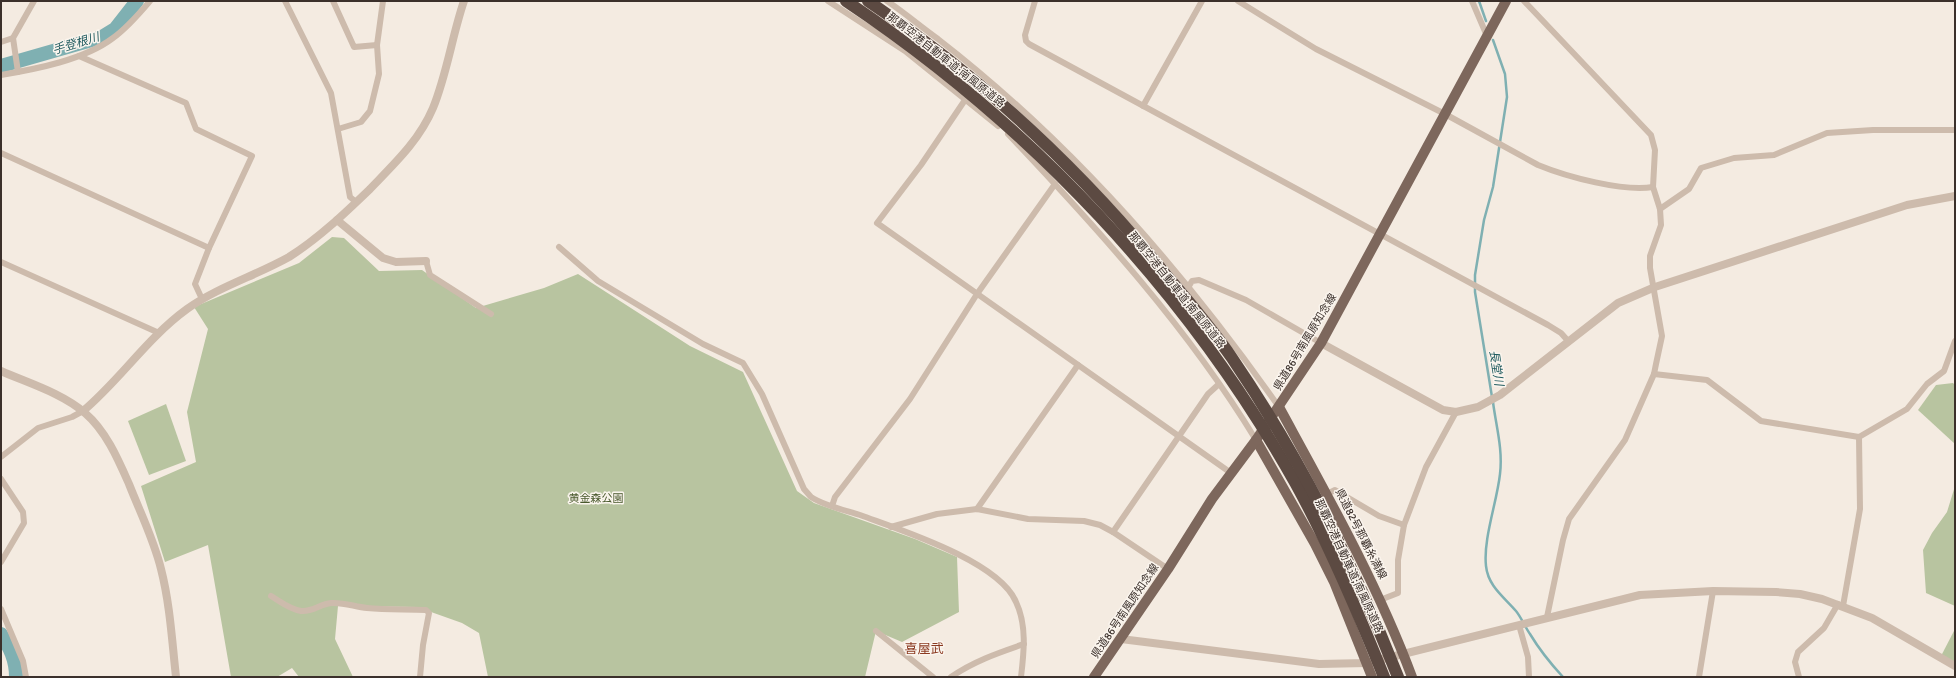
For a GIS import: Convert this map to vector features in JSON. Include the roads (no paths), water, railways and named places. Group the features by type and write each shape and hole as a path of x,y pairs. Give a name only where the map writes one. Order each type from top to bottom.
{"highway":[{"name":"那覇空港自動車道;南風原道路","path":"846,1 880,23 938,67 994,113 1039,155 1136,257 1220,365 1258,422 1296,485 1336,564 1384,677"},
{"name":"那覇空港自動車道;南風原道路","path":"868,1 946,58 1002,103 1048,146 1115,215 1196,310 1232,357 1306,476 1379,628 1398,677"}],"main road":[{"name":"県道86号南風原知念線","path":"1094,677 1168,569 1212,499 1256,440 1321,343 1506,1"},
{"name":"県道82号那覇糸満線","path":"1279,407 1327,494 1380,600 1412,677"},
{"path":"1256,440 1315,544 1334,582 1372,677"}],"street":[{"path":"18,72 13,38 34,1"},
{"path":"1,75 80,56 113,38 141,12 150,1"},
{"path":"285,1 331,93 350,197 356,202"},
{"path":"333,1 354,47 377,45"},
{"path":"338,129 361,122 370,111 379,74 377,45 383,1"},
{"path":"1,457 38,428 72,417 83,411 96,400 159,333 186,310 202,299 290,256 337,220 401,158 425,125 438,94 464,1"},
{"path":"828,1 905,51 1003,130 1055,184 1158,301 1219,384 1256,440"},
{"path":"887,1 961,57 1017,104 1086,170 1189,286 1279,407"},
{"path":"1035,1 1025,35 1026,41 1029,44 1548,325 1561,333 1569,342"},
{"path":"1143,106 1202,1"},
{"path":"1238,1 1316,49 1445,114 1538,165 1553,171 1617,186 1640,189 1654,187"},
{"path":"1472,1 1487,36"},
{"path":"1524,1 1650,135 1655,150 1654,187 1660,209 1661,225 1650,256 1650,268 1655,286 1662,336 1654,374 1625,440 1570,519 1563,540 1547,617"},
{"path":"1,42 13,38"},
{"path":"80,56 186,103 196,130 252,156 209,248 195,284 202,299"},
{"path":"964,100 921,165 877,222 1231,472"},
{"path":"1660,209 1689,189 1701,168 1734,158 1774,155 1827,133 1873,130 1955,130"},
{"path":"1,154 209,248"},
{"path":"832,506 835,497 910,398 977,294 1055,184"},
{"path":"1189,286 1192,281 1199,280 1246,300 1443,410 1456,412 1478,407 1500,395 1618,303 1655,286 1907,204 1955,196"},
{"path":"337,220 383,258 396,262 426,260 430,275 491,314"},
{"path":"559,247 598,281 703,344 744,363 762,394 804,489 816,500 939,544 1002,582 1011,592 1020,611 1024,644 1022,677"},
{"path":"1,262 159,333"},
{"path":"1654,374 1706,380 1761,421 1859,437 1907,409 1926,384 1944,371 1955,342"},
{"path":"977,509 1078,365"},
{"path":"1,371 66,400 83,411 100,430 115,455 154,545 166,590 176,677"},
{"path":"1113,532 1208,394 1219,384"},
{"path":"1380,600 1398,593 1398,560 1404,525 1426,468 1456,412"},
{"path":"1799,677 1795,662 1798,652 1824,628 1841,605 1860,509 1859,437"},
{"path":"1,479 23,512 24,523 1,562"},
{"path":"1327,494 1335,490 1379,516 1404,525"},
{"path":"891,526 937,514 977,509 1028,519 1084,521 1100,525 1113,532 1168,569"},
{"path":"1699,677 1713,591"},
{"path":"1121,639 1319,664 1367,663 1640,595 1713,591 1800,594 1841,605 1872,618 1955,666"},
{"path":"271,596 287,607 302,611 312,610 329,603 350,604 364,608 426,610 429,613 423,645 420,677"},
{"path":"1,609 23,661 26,677"},
{"path":"1519,625 1528,657 1529,677"},
{"path":"876,631 933,677"},
{"path":"952,677 968,666 990,655 1024,644"}],"waterway":[{"name":"手登根川","path":"1,66 102,37 115,29 137,1"},
{"name":"長堂川","path":"1479,1 1486,21"},
{"name":"長堂川","path":"1492,397 1475,292 1475,275 1484,220 1493,187 1507,97 1505,74 1493,40"},
{"name":"長堂川","path":"1493,402 1500,447 1501,465 1486,544 1487,573 1493,585 1520,616 1537,645 1563,677"},
{"path":"1,634 12,654 16,677"}],"district":[{"name":"喜屋武","path":"924,649"}],"park label":[{"name":"黄金森公園","path":"596,498"}]}
